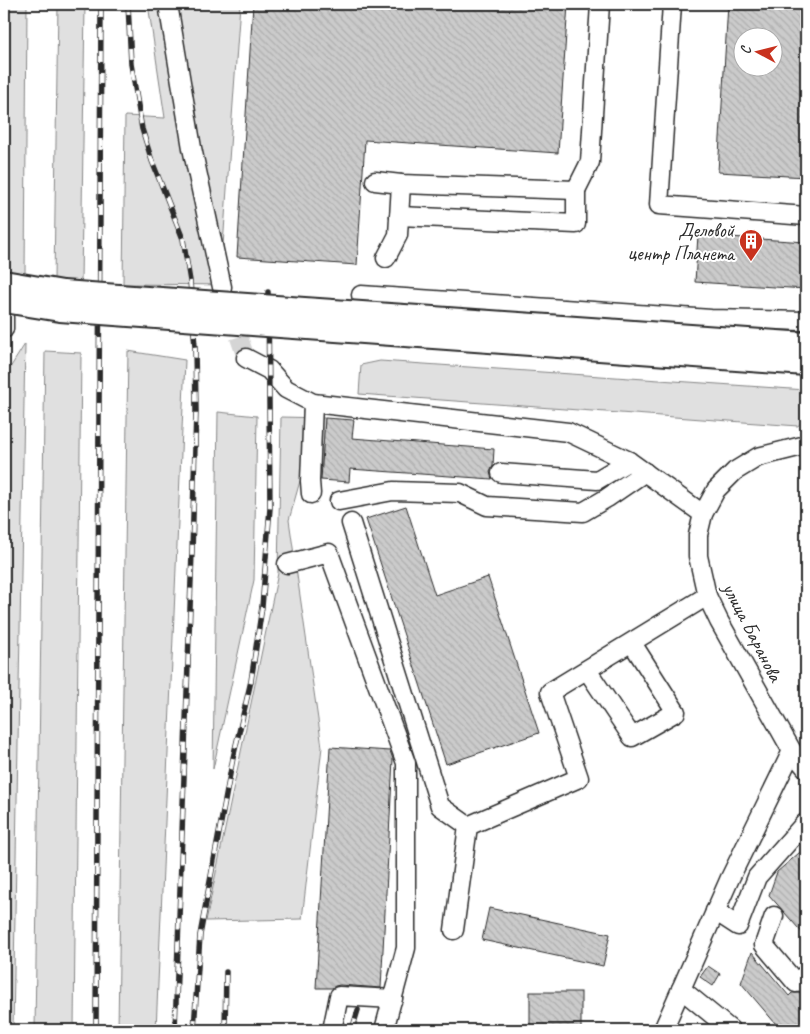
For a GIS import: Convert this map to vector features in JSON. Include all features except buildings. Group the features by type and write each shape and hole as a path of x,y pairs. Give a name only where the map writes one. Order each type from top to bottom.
{"main road":[{"path":"4,282 63,292 806,344"},
{"path":"4,301 60,310 806,364"}],"street":[{"path":"168,4 192,148 222,287"},
{"path":"399,216 576,224 576,190 590,162 600,4"},
{"path":"672,4 658,205 806,216"},
{"path":"375,181 401,184 576,190"},
{"path":"386,258 398,235 401,184"},
{"path":"360,295 711,319 806,321"},
{"path":"4,317 4,329"},
{"path":"246,358 269,370 286,389 313,403 568,432 629,461 703,514"},
{"path":"311,494 313,403"},
{"name":"улица Баранова","path":"806,446 758,458 735,470 716,490 703,514 698,535 698,556 708,596 719,621 792,751 806,768"},
{"path":"501,473 597,480 629,461"},
{"path":"339,501 393,491 460,493 487,506 583,512 645,472"},
{"path":"351,523 440,806 468,826"},
{"path":"287,564 329,553 406,763 406,948 384,1030"},
{"path":"468,826 579,778 550,692 708,596"},
{"path":"587,670 632,737 676,712 632,643"},
{"path":"663,1030 730,878 792,751"},
{"path":"715,911 738,926 757,876 805,824"},
{"path":"454,930 468,826"},
{"path":"774,916 764,946 796,983 806,974"},
{"path":"681,989 731,1030"},
{"path":"332,1030 339,996 393,999"}],"shaded area":[{"path":"4,4 27,4 25,274 4,270"},
{"path":"58,4 85,4 81,282 54,280"},
{"path":"148,4 240,4 222,260 231,285 123,284 125,116 165,118"},
{"path":"25,344 13,1030 4,1030 4,511 8,371"},
{"path":"45,351 81,353 74,1030 35,1030"},
{"path":"128,351 185,360 156,1030 118,1030"},
{"path":"380,361 806,390 806,416 798,426 359,394 361,365"},
{"path":"218,412 257,416 254,580 213,769"},
{"path":"281,417 325,418 321,480 300,481 289,520 322,747 302,919 206,921 278,573"}],"tunnel":[{"path":"230,311 246,358"}],"railway":[{"path":"96,1030 101,4"},
{"path":"128,4 131,64 142,129 152,161 183,239 190,281 195,347 196,411 192,552 175,1030"},
{"path":"194,1030 200,935 233,758 251,681 262,607 270,508 268,292"},
{"path":"225,1030 226,972"},
{"path":"352,1030 358,1010"}],"place":[{"name":"Деловой центр Планета","path":"751,262"}]}
